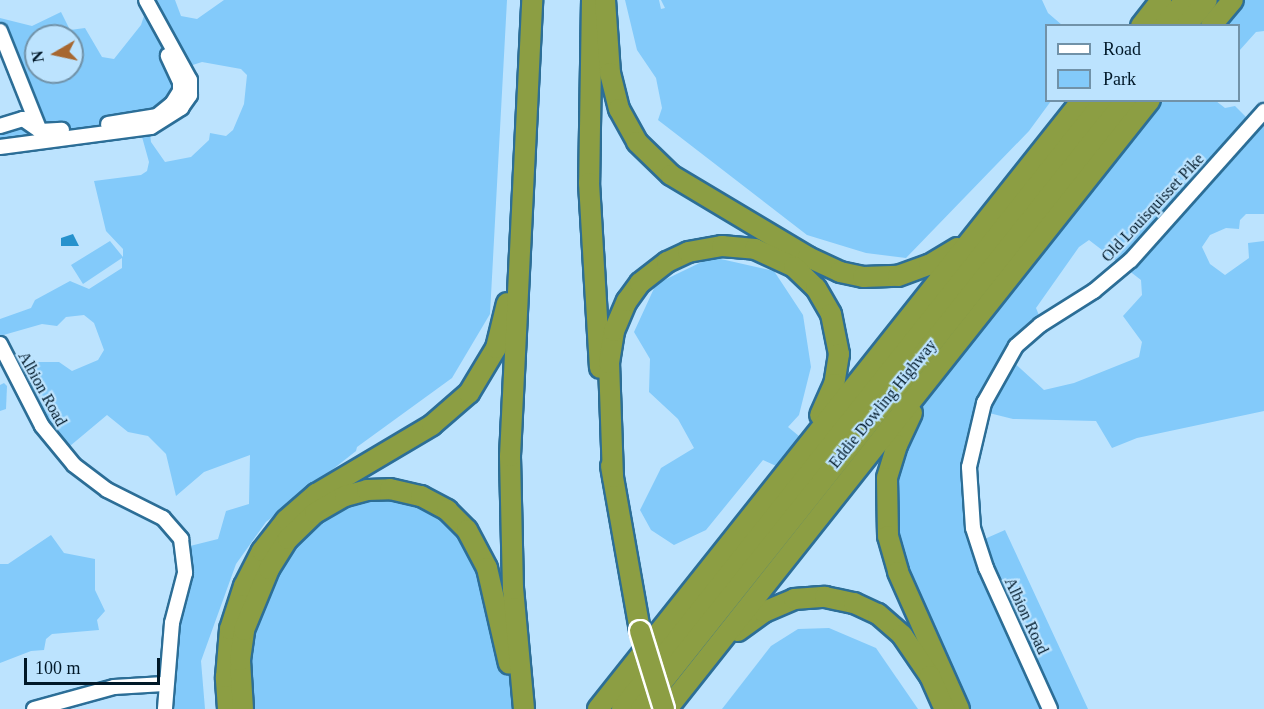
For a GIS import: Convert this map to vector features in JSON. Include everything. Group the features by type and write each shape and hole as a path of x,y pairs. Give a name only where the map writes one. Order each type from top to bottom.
{"highway":[{"path":"524,709 513,589 510,488 531,0"},
{"path":"591,0 591,237 613,477 640,631 658,709"},
{"path":"605,0 612,86 619,109 637,142 671,175 808,257 851,275 898,276 946,256 987,219"},
{"path":"1143,24 1161,0"},
{"path":"1166,24 1185,0"},
{"path":"1188,24 1206,0"},
{"path":"1212,24 1232,0"},
{"path":"598,709 1080,102"},
{"name":"Eddie Dowling Highway","path":"622,709 1103,102"},
{"name":"Eddie Dowling Highway","path":"642,709 1124,102"},
{"path":"665,709 1148,102"},
{"path":"228,709 226,677 230,629 244,586 270,540 296,511 322,490 442,418 469,393 485,371 498,341 506,308 524,158"},
{"path":"613,477 610,352 627,301 649,275 678,256 711,247 744,247 776,256 809,280 831,314 838,343 837,374 827,403 765,499"},
{"path":"959,709 892,554 885,497 894,453 907,422 978,316"},
{"path":"243,709 240,677 244,630 257,591 275,558 297,530 325,506 356,492 379,489 412,493 430,500 454,516 474,538 490,578 519,709"},
{"path":"688,682 764,612 795,599 835,598 862,606 893,627 924,665 945,709"},
{"path":"640,631 665,709"}],"street":[{"path":"0,147 36,135 157,116 172,104 180,91 180,69 140,1"},
{"path":"0,31 36,135"},
{"path":"0,52 36,135"},
{"name":"Old Louisquisset Pike","path":"975,536 968,496 972,450 984,403 1003,364 1031,331 1088,296 1131,260 1264,111"},
{"path":"0,126 15,119 36,135"},
{"name":"Albion Road","path":"0,344 28,402 56,445 92,480 146,509 173,529 181,539 186,559 164,684 165,709"},
{"name":"Albion Road","path":"975,536 1050,709"},
{"path":"34,709 114,687 164,684"}],"green space":[{"path":"140,0 175,0 181,16 197,19 224,0 507,0 490,314 452,378 357,447 356,451 266,522 236,564 201,661 205,709 171,709 169,685 186,547 218,539 226,511 249,504 250,455 204,472 176,496 166,454 148,436 128,432 107,415 64,451 16,371 38,362 59,362 72,371 98,360 104,350 94,323 84,315 66,317 57,326 42,324 0,336 0,319 31,308 35,300 70,281 89,289 122,268 122,258 83,284 71,265 110,241 123,257 123,249 106,231 94,181 141,175 147,171 149,162 139,126 41,142 0,52 0,18 24,24 24,84 84,84 84,28 102,57 114,59 141,25 144,16","holes":["202,62 241,69 247,75 244,104 233,130 226,136 210,133 209,140 191,157 165,162 151,142 149,124 186,80 180,69"]},
{"path":"625,0 659,0 661,9 665,8 661,0 1042,0 1048,13 1061,24 1045,24 1045,102 1050,102 1029,131 906,258 866,253 807,235 658,120 662,108 656,78 637,50"},
{"path":"1234,0 1264,0 1264,31 1256,32 1240,50 1240,24 1214,24"},
{"path":"61,12 67,24 36,24"},
{"path":"1151,102 1217,102 1225,108 1235,106 1252,123 1264,113 1264,214 1246,214 1240,220 1239,229 1226,228 1210,235 1202,247 1210,264 1225,275 1249,258 1248,243 1264,241 1264,411 1137,438 1112,448 1096,421 1013,419 985,412 973,474 980,541 1005,530 1088,709 963,709 891,539 898,446 949,364","holes":["1089,240 1141,280 1142,295 1123,316 1142,342 1139,357 1074,383 1044,390 1010,359 1043,325 1036,308 1079,247"]},
{"path":"27,125 27,138 0,147 0,126"},
{"path":"712,257 774,271 803,315 811,367 799,415 788,427 805,441 785,470 763,460 706,530 674,545 651,530 640,510 661,468 694,448 678,419 649,392 650,359 634,332 656,284"},
{"path":"4,383 7,386 6,409 0,411 0,385"},
{"path":"414,490 487,558 519,709 247,709 242,655 281,550 332,501"},
{"path":"51,535 64,553 95,559 95,590 105,611 97,620 99,630 52,634 46,639 44,650 31,651 0,663 0,564 8,564"},
{"path":"829,628 876,648 918,709 722,709 771,646 798,629"}],"shaded area":[{"path":"73,234 79,246 61,246 61,238"}]}
